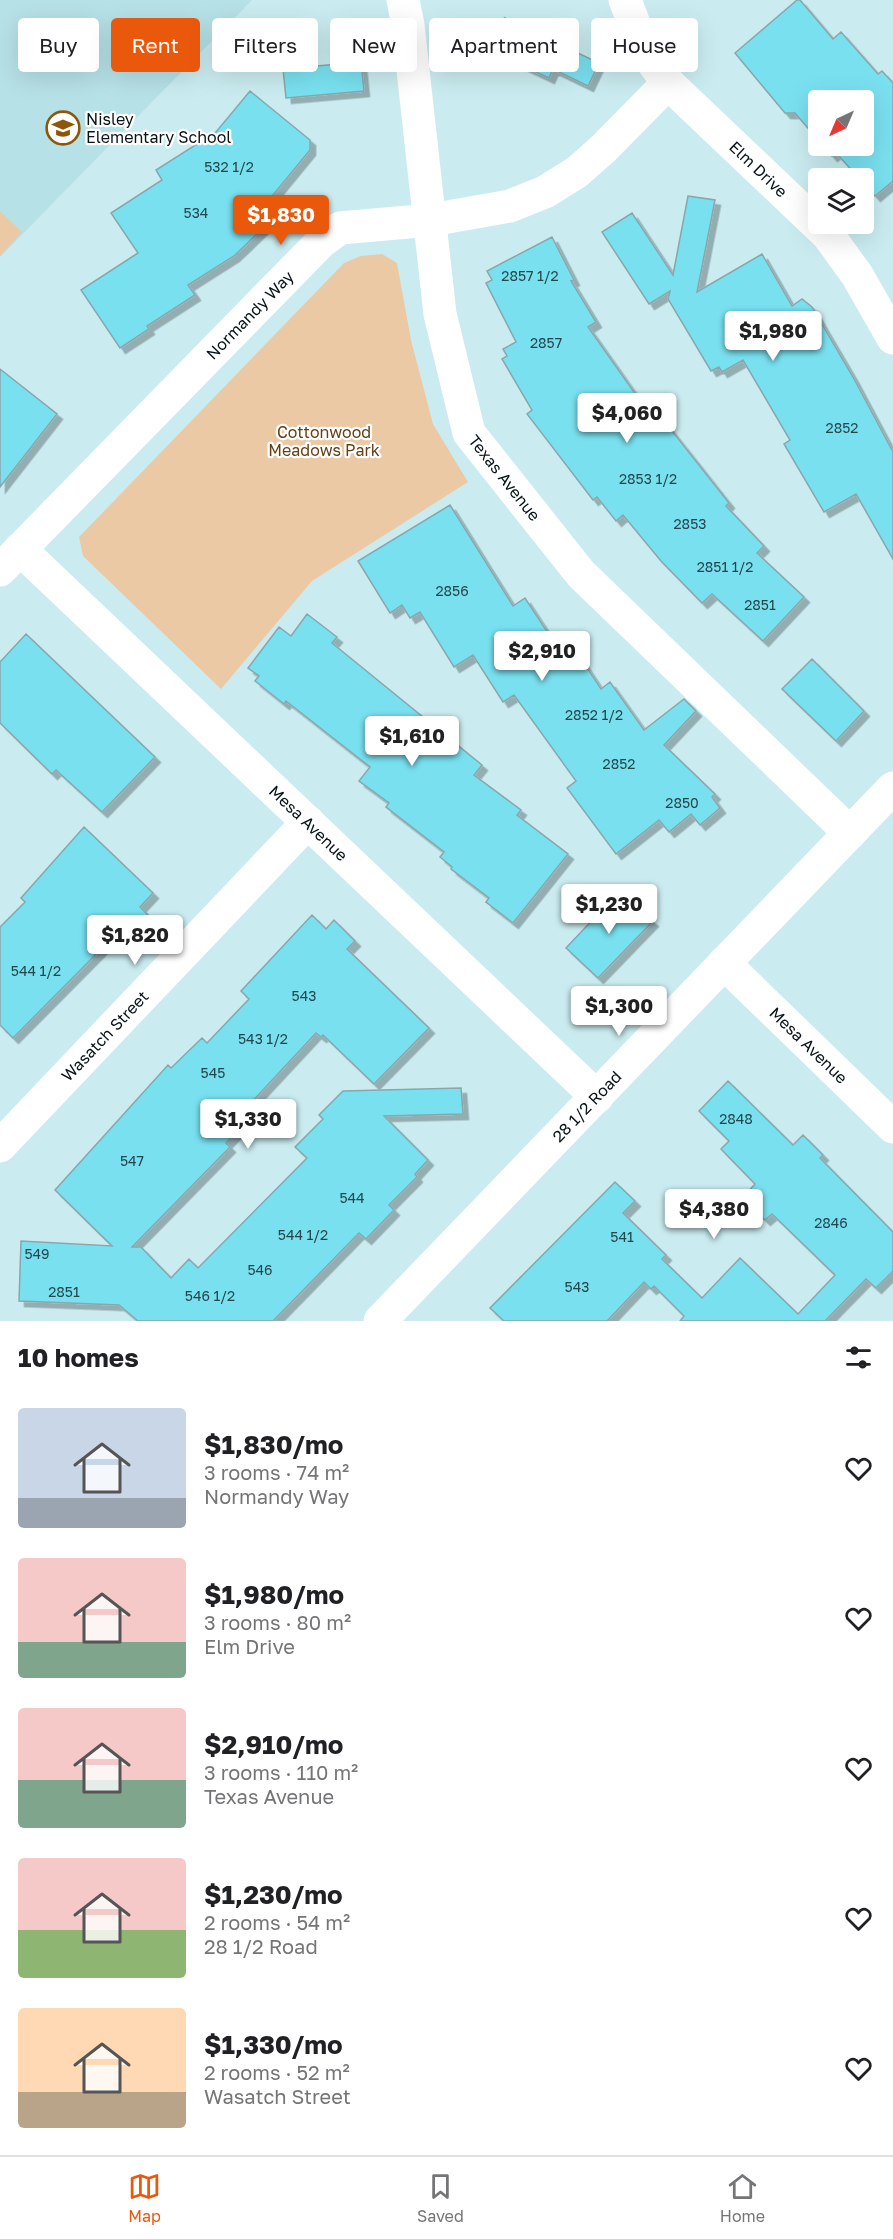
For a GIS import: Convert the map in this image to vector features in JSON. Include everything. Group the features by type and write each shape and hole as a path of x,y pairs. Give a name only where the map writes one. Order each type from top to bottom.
{"street":[{"name":"Texas Avenue","path":"403,0 408,25 431,220 440,314 469,433 581,574 850,833"},
{"name":"Elm Drive","path":"625,0 644,50 668,83 828,235 857,275 893,338"},
{"name":"Normandy Way","path":"10,559 321,242 340,228 431,220 510,206 545,192 577,172 603,150 668,83"},
{"name":"Mesa Avenue","path":"10,559 308,822 597,1097"},
{"name":"28 1/2 Road","path":"380,1321 893,788"},
{"name":"Wasatch Street","path":"0,1146 308,822"},
{"name":"Mesa Avenue","path":"724,963 893,1127"}],"shaded area":[{"name":"Nisley Elementary School","path":"0,0 252,0 234,18 212,18 212,41 200,53 200,18 111,18 111,72 181,72 0,257"}],"green space":[{"path":"0,211 22,232 0,256"},
{"name":"Cottonwood Meadows Park","path":"382,254 397,263 411,340 433,424 468,482 312,581 221,689 83,556 79,537 344,263 361,256"}],"building":[{"path":"797,0 800,0 833,39 841,32 878,74 882,71 893,83 893,181 875,196 874,168 850,168 839,156 874,156 874,90 808,90 808,128 795,113 785,113 735,53"},
{"path":"579,53 591,59 591,72 595,72 588,86 559,72 579,72"},
{"path":"330,65 330,72 362,72 364,91 286,98 283,72 318,72 318,66"},
{"path":"536,72 552,72 549,78"},
{"path":"250,91 310,140 310,150 273,195 284,208 234,256 188,285 195,295 147,326 149,329 120,348 81,290 138,253 111,213 162,180 156,170 216,132"},
{"path":"688,196 715,200 697,292 762,254 792,306 802,299 812,307 853,377 893,452 893,559 856,494 824,512 784,444 790,440 743,360 722,372 719,367 711,371 668,299 670,291 649,304 602,232 632,213 673,275"},
{"path":"552,237 574,280 571,281 596,322 588,327 641,402 646,398 729,503 726,506 764,546 757,553 804,597 763,641 712,594 702,603 661,561 623,515 616,521 597,497 593,500 527,414 532,410 502,359 507,356 503,349 516,342 486,283 492,280 487,271"},
{"path":"0,369 57,414 0,487"},
{"path":"450,505 513,606 525,598 557,647 568,639 601,689 610,682 644,730 684,699 696,711 664,745 715,794 712,797 720,808 700,825 691,814 669,832 659,820 616,854 567,788 576,781 514,695 503,702 473,655 454,667 420,612 410,618 402,605 390,613 358,561"},
{"path":"307,614 337,637 332,643 482,765 474,775 521,810 517,815 568,854 513,923 486,902 489,898 451,869 452,867 440,857 444,852 386,807 389,803 359,781 370,767 286,701 284,704 255,681 259,676 248,668 279,627 291,636"},
{"path":"26,634 155,757 102,812 56,770 52,774 0,723 0,662"},
{"path":"812,659 864,711 836,741 782,689"},
{"path":"84,827 153,893 140,907 156,923 137,943 122,928 13,1038 0,1025 0,927 25,902 21,898"},
{"path":"618,893 653,921 598,978 566,948"},
{"path":"312,915 326,929 334,920 355,941 347,949 429,1028 374,1084 323,1035 321,1037 316,1033 248,1106 255,1113 226,1143 230,1147 132,1247 141,1247 171,1278 189,1259 198,1268 307,1158 295,1147 323,1119 319,1115 343,1091 461,1088 463,1114 384,1116 428,1160 415,1174 417,1177 389,1205 394,1210 366,1239 359,1233 273,1321 138,1321 119,1305 19,1301 21,1241 112,1246 55,1190 168,1065 171,1068 202,1038 207,1043 249,999 241,991"},
{"path":"728,1081 793,1145 803,1135 823,1155 820,1158 893,1232 893,1271 876,1288 866,1279 825,1321 680,1321 684,1316 654,1286 651,1289 644,1282 607,1321 504,1321 490,1308 615,1182 635,1201 623,1213 666,1255 662,1259 702,1298 740,1258 798,1314 835,1275 772,1214 765,1220 742,1198 755,1184 721,1149 729,1141 699,1111"}],"place":[{"name":"Nisley Elementary School","path":"63,128"}]}
